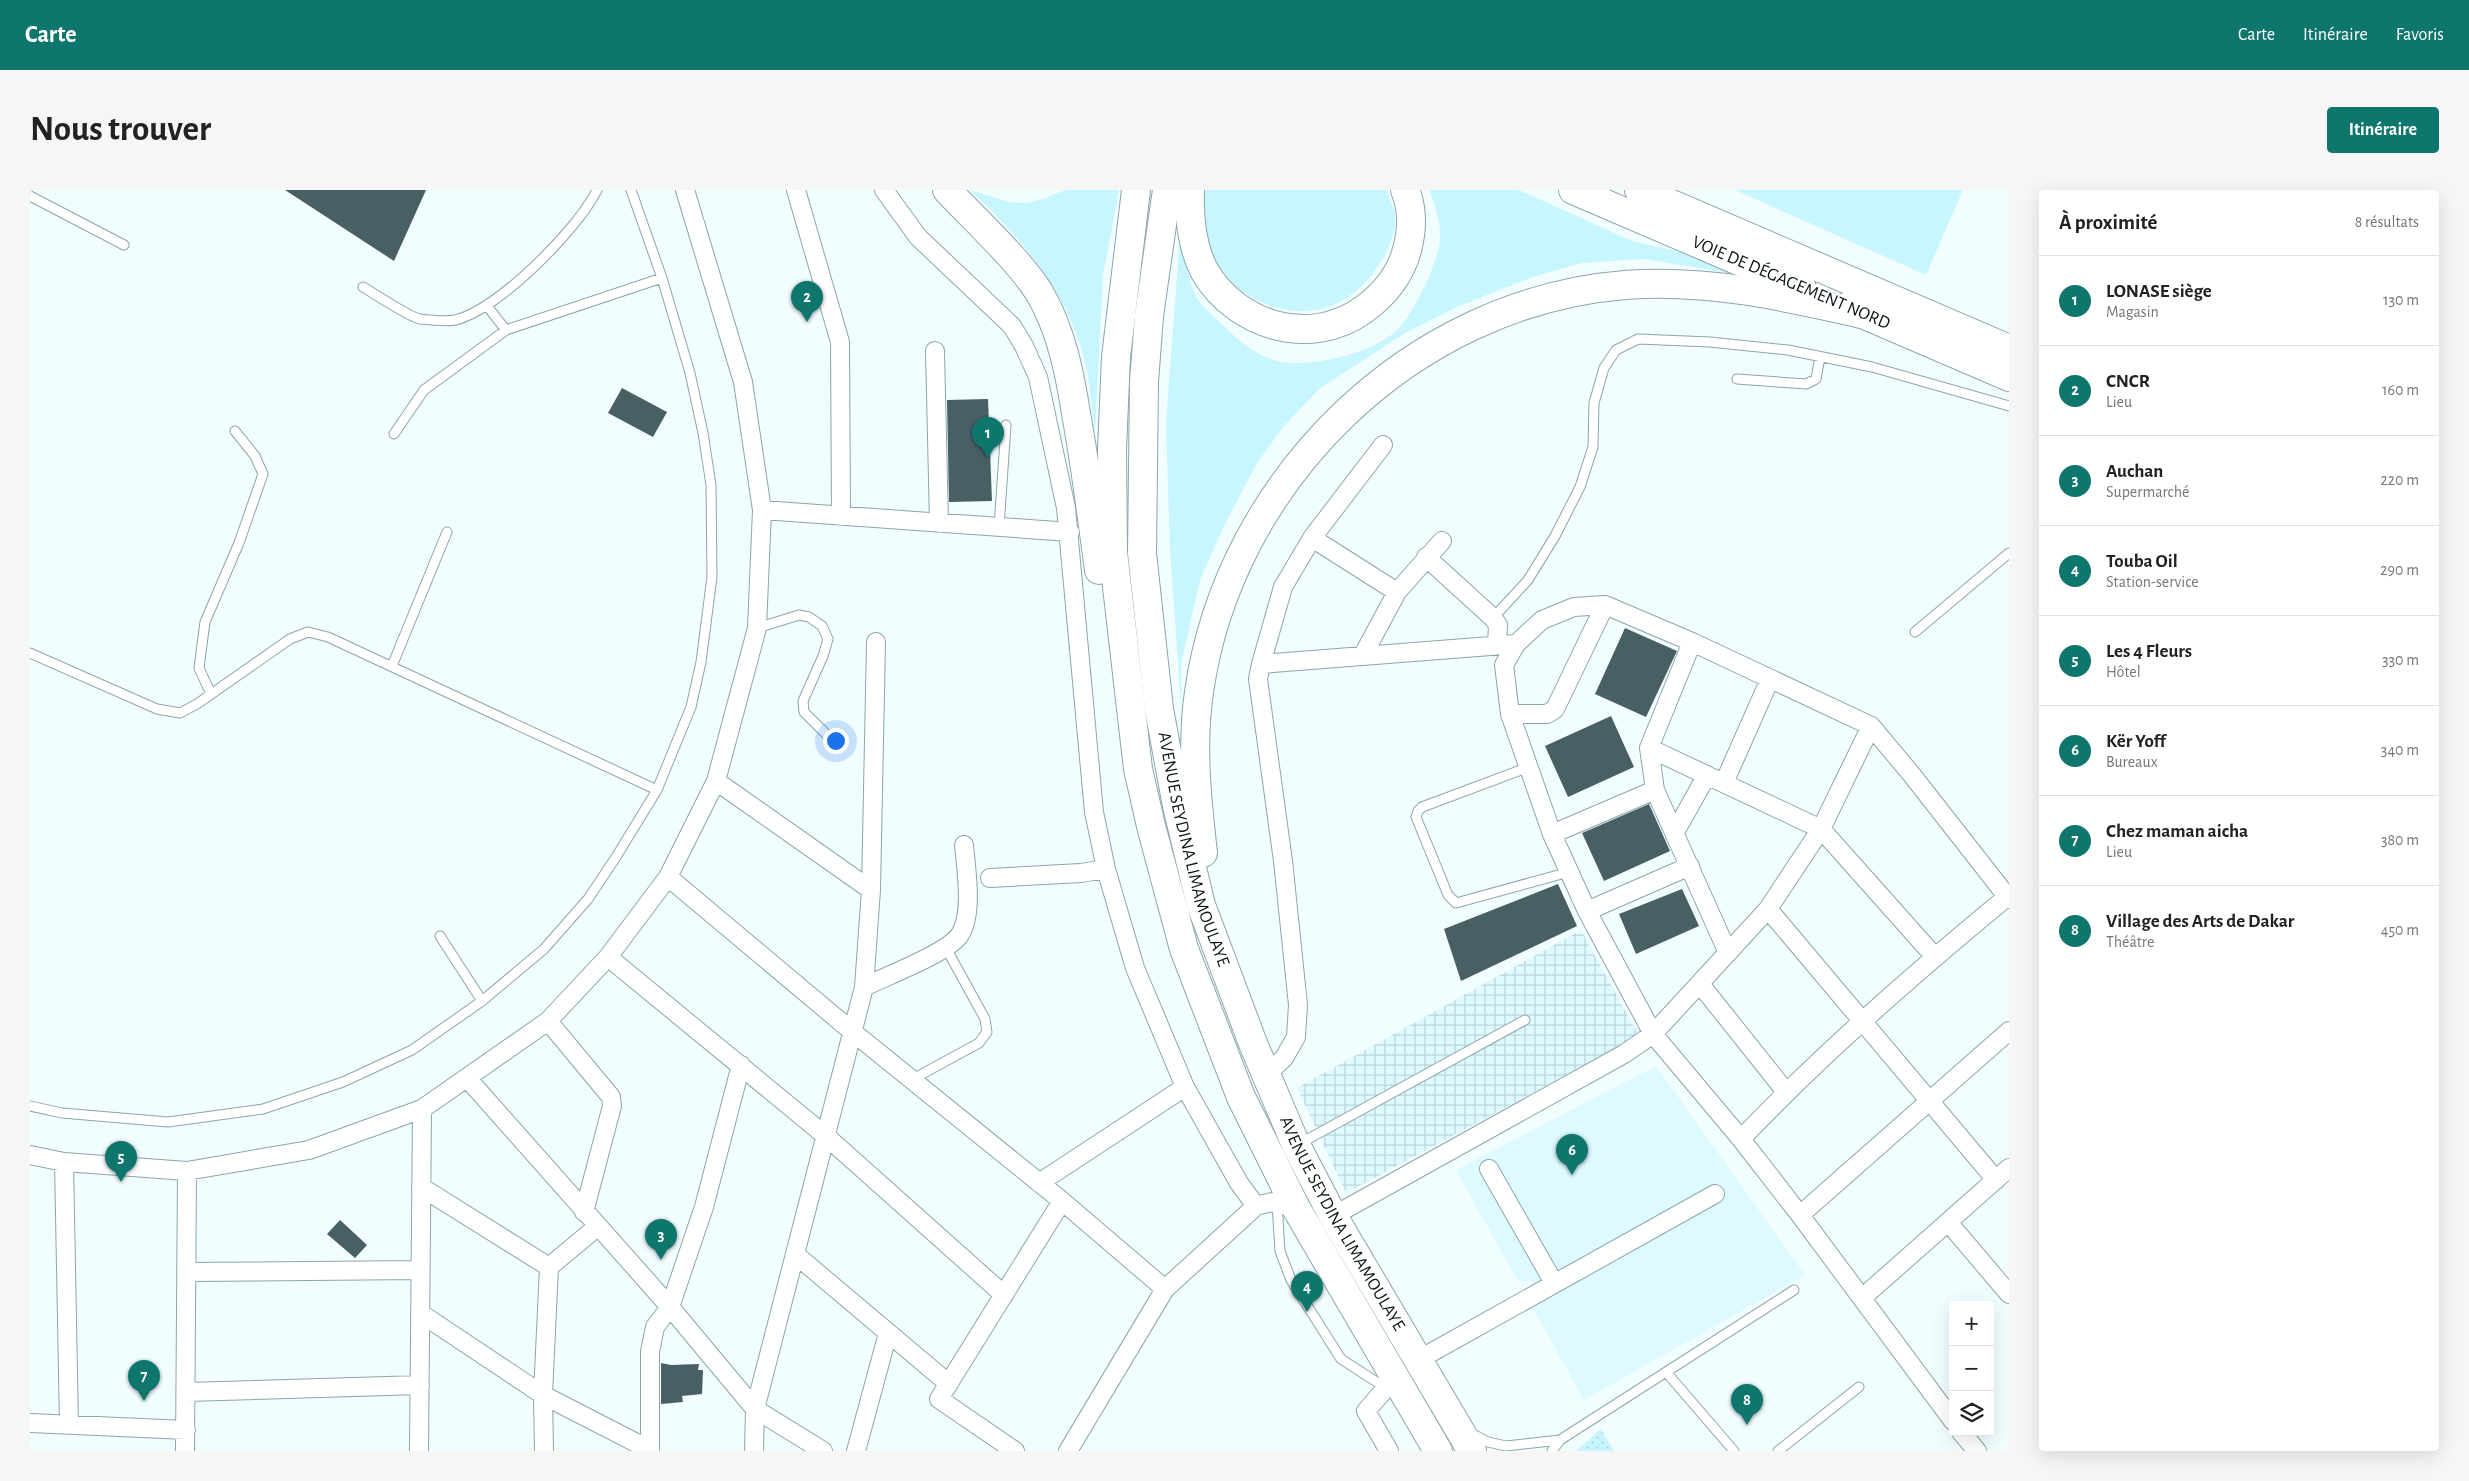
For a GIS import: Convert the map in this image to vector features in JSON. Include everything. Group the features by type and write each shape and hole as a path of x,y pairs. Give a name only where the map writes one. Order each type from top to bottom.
{"highway":[{"path":"947,190 1038,291 1064,350 1071,376 1111,646 1138,768"},
{"name":"AVENUE SEYDINA LIMAMOULAYE","path":"1136,190 1116,357 1112,449 1113,552 1138,768 1184,949 1240,1097 1287,1206 1390,1381 1438,1451"},
{"name":"AVENUE SEYDINA LIMAMOULAYE","path":"1167,190 1150,307 1144,382 1142,553 1159,709 1177,806 1201,905 1266,1075 1296,1145 1333,1216 1472,1451"},
{"path":"1190,190 1191,225 1196,247 1204,270 1216,288 1232,304 1250,316 1286,328 1320,329 1340,324 1375,302 1397,275 1410,240 1411,212 1405,190"},
{"name":"VOIE DE DÉGAGEMENT NORD","path":"1573,190 2009,377"},
{"name":"VOIE DE DÉGAGEMENT NORD","path":"1642,191 2009,348"},
{"path":"1230,984 1204,863 1198,808 1194,741 1201,679 1212,631 1242,551 1264,512 1298,462 1344,413 1388,376 1432,347 1483,322 1525,306 1576,292 1624,285 1725,286 1762,292 1862,314"}],"street":[{"path":"30,1155 64,1162 187,1171 309,1150 422,1109 548,1021 608,958 668,877 716,781 757,628 762,510 742,382 685,190"},
{"path":"796,190 840,342 841,516"},
{"path":"884,190 918,237 1012,326 1024,346 1038,377 1070,532 1094,812 1106,869 1135,968 1185,1087 1239,1183 1256,1206"},
{"path":"935,351 939,523"},
{"path":"1266,1075 1284,1058 1296,1037 1298,1005 1283,861 1258,679 1283,587 1312,538 1383,445"},
{"path":"762,510 1070,532"},
{"path":"1312,538 1397,592"},
{"path":"1362,655 1397,592 1442,541"},
{"path":"1426,557 1493,618 1498,625 1497,646"},
{"path":"1510,714 1547,714 1555,709 1605,606"},
{"path":"1741,1139 1786,1092 1861,1022 1935,957 2008,898 1912,775 1871,726 1692,642 1605,606 1574,607 1542,620 1516,644 1504,665 1510,714 1552,834 1587,911 1653,1034 1741,1139 1800,1215 1949,1416"},
{"path":"754,1451 755,1409 854,1033 864,987 871,890 876,642"},
{"path":"1692,642 1649,748 1655,790 1728,953"},
{"path":"1261,664 1516,644"},
{"path":"1724,783 1770,679"},
{"path":"1333,1216 1624,1054 1653,1034 1768,909 1821,828 1871,726"},
{"path":"1649,748 1821,828 1935,957"},
{"path":"1675,832 1707,775"},
{"path":"716,781 871,890"},
{"path":"1552,834 1655,790"},
{"path":"864,987 946,948 959,936 964,922 968,897 964,845"},
{"path":"1587,911 1690,866"},
{"path":"990,878 1081,873 1106,869"},
{"path":"668,877 911,1080 1062,1201 1165,1289"},
{"path":"1768,909 1861,1022 1996,1180"},
{"path":"608,958 827,1137 1004,1295"},
{"path":"1700,984 1786,1092"},
{"path":"548,1021 611,1097 612,1106 584,1212"},
{"path":"1800,1215 2009,1031"},
{"path":"420,1313 544,1395 650,1451 650,1352 655,1327 670,1307 704,1207 741,1065"},
{"path":"467,1078 597,1227 670,1307 755,1409 823,1451"},
{"path":"1039,1183 1185,1087"},
{"path":"419,1451 422,1109"},
{"path":"64,1162 69,1425"},
{"path":"1862,1298 2009,1168"},
{"path":"1489,1169 1554,1283"},
{"path":"185,1451 187,1171"},
{"path":"421,1186 549,1267"},
{"path":"1418,1360 1715,1194"},
{"path":"1016,1451 939,1399 1062,1201"},
{"path":"1068,1451 1165,1289 1256,1206 1267,1202 1287,1206"},
{"path":"1948,1222 2009,1294"},
{"path":"544,1451 544,1395 549,1267 597,1227"},
{"path":"796,1255 949,1384"},
{"path":"186,1272 420,1270"},
{"path":"856,1451 888,1333"},
{"path":"1389,1451 1366,1411 1390,1381"},
{"path":"186,1392 420,1385"},
{"path":"30,1423 186,1430"},
{"path":"1964,1436 1977,1451"}],"lane":[{"path":"363,287 418,319 454,320 487,306 540,261 589,206 597,190"},
{"path":"30,1106 62,1114 168,1122 264,1109 343,1082 412,1050 482,1001 544,949 588,899 657,790 692,706 708,616 712,568 710,485 703,433 690,373 662,278 631,190"},
{"path":"30,196 124,245"},
{"path":"394,434 424,390 506,330 662,278"},
{"path":"487,306 506,330"},
{"path":"1493,618 1528,580 1555,536 1580,487 1593,447 1594,403 1604,368 1616,350 1638,339 1710,342 1779,348 1872,366 2009,406"},
{"path":"1737,380 1806,384 1816,379 1820,357"},
{"path":"999,527 1006,425"},
{"path":"211,694 199,668 205,622 238,543 263,474 256,456 236,431"},
{"path":"392,666 447,532"},
{"path":"1915,632 2009,553"},
{"path":"757,628 799,616 809,617 822,626 828,639 823,656 803,701 804,712 834,742"},
{"path":"30,653 158,709 180,713 211,694 290,639 308,632 328,637 657,790"},
{"path":"1529,767 1422,807 1416,817 1448,895 1456,903 1570,872"},
{"path":"440,936 482,1001"},
{"path":"911,1080 978,1043 987,1032 985,1019 946,948"},
{"path":"1296,1145 1525,1020"},
{"path":"1287,1206 1280,1251 1291,1280 1341,1359 1390,1381"},
{"path":"1552,1451 1560,1440 1794,1290"},
{"path":"1666,1372 1734,1451"},
{"path":"1778,1451 1859,1387"},
{"path":"1454,1421 1488,1442 1506,1446 1560,1440"}],"shaded area":[{"path":"970,190 1009,202 1026,203 1043,199 1065,190 1119,190 1103,276 1095,432 1087,371 1080,344 1058,294 1027,250"},
{"path":"1201,190 1386,190 1394,212 1394,231 1388,249 1379,265 1352,294 1337,303 1320,309 1303,311 1285,310 1248,295 1221,274 1211,255"},
{"path":"1429,190 1519,190 1632,241 1689,254 1748,276 1644,259 1582,263 1530,278 1457,307 1407,332 1319,389 1284,426 1257,463 1224,526 1200,580 1181,664 1182,716 1170,551 1166,422 1180,237 1196,296 1208,311 1234,336 1249,348 1273,360 1295,363 1327,360 1359,352 1387,338 1397,330 1411,312 1425,287 1439,248 1439,220"},
{"path":"1735,190 1963,190 1926,275"},
{"path":"1581,930 1639,1036 1346,1193 1297,1088"},
{"path":"1656,1066 1805,1275 1584,1400 1533,1308 1541,1295 1533,1281 1518,1281 1456,1170"},
{"path":"1601,1429 1614,1451 1576,1451"}],"building":[{"path":"285,190 426,190 394,261"},
{"path":"622,388 667,412 653,437 608,413"},
{"path":"988,399 992,501 949,502 947,400"},
{"path":"1625,628 1677,651 1646,717 1595,694"},
{"path":"1611,716 1634,767 1568,797 1545,746"},
{"path":"1649,804 1670,851 1604,881 1582,833"},
{"path":"1558,884 1577,926 1461,981 1444,929"},
{"path":"1682,889 1699,926 1636,954 1619,914"},
{"path":"340,1220 367,1245 355,1258 327,1234"},
{"path":"661,1363 671,1365 699,1364 698,1370 703,1370 702,1394 682,1396 683,1402 661,1404"}],"place":[{"name":"CNCR","path":"807,322"},
{"name":"LONASE siège","path":"988,458"},
{"name":"Kër Yoff","path":"1572,1175"},
{"name":"Les 4 Fleurs","path":"121,1182"},
{"name":"Auchan","path":"661,1260"},
{"name":"Touba Oil","path":"1307,1312"},
{"name":"Chez maman aicha","path":"144,1401"},
{"name":"Village des Arts de Dakar","path":"1747,1425"}]}
